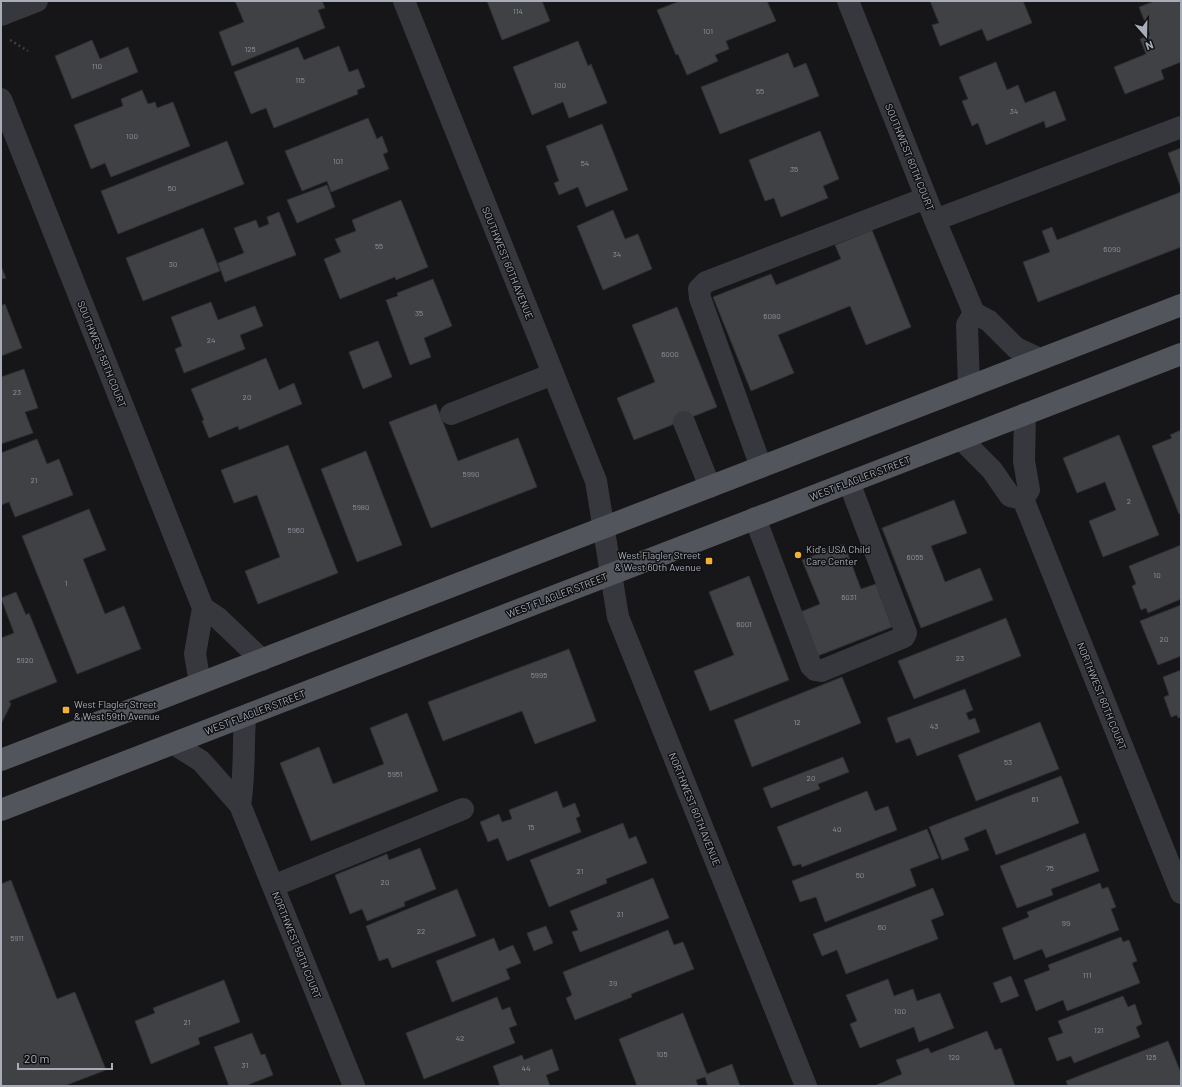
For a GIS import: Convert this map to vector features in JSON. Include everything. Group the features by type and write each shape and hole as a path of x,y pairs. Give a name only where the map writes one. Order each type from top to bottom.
{"main road":[{"path":"1,760 1181,305"},
{"name":"WEST FLAGLER STREET","path":"1,810 1181,354"}],"street":[{"path":"1,15 37,1"},
{"name":"SOUTHWEST 60TH AVENUE","path":"404,1 596,481 604,527"},
{"name":"SOUTHWEST 60TH COURT","path":"848,1 926,198 974,313"},
{"name":"SOUTHWEST 59TH COURT","path":"1,99 203,608"},
{"path":"935,220 1181,127"},
{"path":"761,467 700,298 699,289 706,282 926,198"},
{"path":"969,387 967,325 974,313 989,321 1016,348 1040,359"},
{"path":"451,414 553,374"},
{"path":"961,439 992,470 1010,496 1023,499 1028,490 1024,461 1025,414"},
{"path":"684,422 710,486"},
{"path":"755,518 811,666 815,670 821,672 904,637 906,633 849,482"},
{"name":"NORTHWEST 60TH COURT","path":"1023,499 1181,893"},
{"name":"NORTHWEST 60TH AVENUE","path":"604,527 618,617 806,1086"},
{"path":"200,683 195,654 203,608 218,618 262,660"},
{"path":"240,805 244,780 242,762 245,716"},
{"name":"NORTHWEST 59TH COURT","path":"174,744 200,761 240,805 354,1086"},
{"path":"273,886 463,809"}],"path":[{"path":"10,40 28,51"}],"building":[{"path":"235,1 322,1 325,8 318,10 325,28 232,66 219,32 244,22"},
{"path":"487,1 542,1 550,21 502,40"},
{"path":"680,1 767,1 776,21 726,41 729,49 715,55 718,61 687,75 678,54 676,55 657,10"},
{"path":"930,1 1023,1 1032,23 987,41 982,29 940,46 932,25 939,23"},
{"path":"1155,1 1179,1 1181,5 1181,62 1161,70 1164,79 1125,94 1114,67 1146,54 1140,39 1150,35 1139,7"},
{"path":"92,40 100,59 128,47 138,72 72,99 55,56"},
{"path":"578,41 588,66 591,64 607,103 569,118 563,102 532,115 513,67"},
{"path":"339,46 349,72 358,69 365,87 357,90 358,94 274,128 266,108 251,114 234,72 298,47 304,60"},
{"path":"788,53 794,68 806,63 819,96 720,134 701,87"},
{"path":"996,62 1007,90 1018,85 1025,103 1055,91 1066,120 1046,128 1044,121 986,145 978,123 972,126 962,101 968,99 959,77"},
{"path":"142,90 148,104 155,102 157,108 173,102 190,146 111,177 105,163 91,169 74,125 123,106 121,99"},
{"path":"368,118 377,139 382,136 388,152 383,154 389,169 331,192 327,181 302,191 285,151"},
{"path":"602,124 628,190 586,207 578,187 559,195 554,183 559,181 546,146"},
{"path":"820,131 839,179 823,186 828,198 781,217 774,198 765,201 749,160"},
{"path":"227,141 244,184 118,234 101,191"},
{"path":"1181,148 1181,188 1168,153"},
{"path":"327,185 335,207 297,223 287,200"},
{"path":"1181,192 1181,247 1038,302 1023,262 1050,252 1042,231 1052,227 1057,240"},
{"path":"401,200 428,267 396,280 395,277 340,299 324,259 341,252 335,239 356,231 352,220"},
{"path":"613,210 625,239 638,234 652,269 603,290 577,226"},
{"path":"279,212 296,255 225,282 218,263 244,253 234,228 256,220 259,228 269,224 267,217"},
{"path":"203,228 220,271 143,301 126,258"},
{"path":"872,230 911,327 866,345 850,306 778,335 794,373 751,391 713,297 771,274 776,285 841,259 835,245"},
{"path":"1,266 6,278 1,279"},
{"path":"433,279 452,326 424,338 431,357 410,365 386,300 398,296 397,293"},
{"path":"211,302 218,320 255,306 263,326 240,335 245,349 184,373 175,349 182,346 171,317"},
{"path":"5,304 22,348 1,356 1,306"},
{"path":"677,307 717,407 634,440 617,398 655,382 632,325"},
{"path":"378,341 392,377 363,389 349,352"},
{"path":"266,358 279,390 294,383 302,404 239,430 238,426 209,438 202,421 204,420 191,389"},
{"path":"24,369 38,408 25,412 33,433 1,444 1,377"},
{"path":"436,404 458,461 518,438 537,487 431,528 389,422"},
{"path":"1181,430 1181,513 1179,514 1152,446 1172,438 1170,435"},
{"path":"1119,435 1159,535 1103,557 1089,521 1116,510 1105,482 1077,493 1063,458"},
{"path":"37,439 47,464 59,459 73,495 15,517 9,502 1,505 1,453"},
{"path":"288,445 338,573 258,604 245,571 280,557 257,495 234,503 221,470"},
{"path":"366,451 402,545 357,562 321,469"},
{"path":"954,500 967,533 931,546 945,582 980,568 993,600 921,628 882,528"},
{"path":"89,509 106,550 83,559 105,614 124,606 141,649 77,674 22,536"},
{"path":"844,544 861,589 876,584 892,627 815,657 798,613 820,604 802,560"},
{"path":"1181,545 1181,599 1148,613 1146,608 1141,610 1132,586 1136,584 1129,566"},
{"path":"749,576 789,680 710,711 694,671 734,655 709,592"},
{"path":"16,592 26,615 29,613 57,682 9,701 11,704 1,724 1,638 14,633 1,598"},
{"path":"1181,605 1181,656 1158,665 1140,621"},
{"path":"1006,618 1021,656 914,699 898,661"},
{"path":"569,649 596,721 535,744 522,711 443,741 428,702"},
{"path":"1181,670 1181,717 1178,718 1177,715 1171,717 1164,697 1169,695 1163,677"},
{"path":"842,677 861,723 752,767 734,720"},
{"path":"965,689 973,710 966,713 969,720 975,718 980,732 917,756 910,738 896,743 887,718"},
{"path":"407,713 438,791 311,841 280,763 319,747 333,784 384,764 370,728"},
{"path":"1040,722 1059,769 976,801 958,755"},
{"path":"843,757 849,772 818,784 820,789 771,808 763,788"},
{"path":"1061,776 1079,823 996,855 986,829 964,838 969,850 942,860 929,827"},
{"path":"557,791 563,808 575,803 580,816 576,818 581,832 507,861 498,838 488,842 480,822 499,814 502,822 512,819 509,810"},
{"path":"867,791 875,811 888,806 897,830 802,867 801,864 793,866 777,827"},
{"path":"623,823 629,839 636,836 647,863 606,879 607,883 549,907 530,860"},
{"path":"927,829 939,858 910,869 916,886 825,922 816,897 800,902 792,881"},
{"path":"1085,833 1099,871 1051,889 1053,895 1017,908 1000,866"},
{"path":"420,848 436,889 404,902 405,906 367,921 362,909 350,914 335,875 387,854 389,860"},
{"path":"653,878 669,918 580,952 572,932 578,930 570,911"},
{"path":"11,880 57,999 75,992 106,1070 64,1086 1,1086 1,884"},
{"path":"1100,883 1102,889 1108,887 1116,907 1111,909 1119,930 1046,958 1042,949 1014,960 1002,928 1029,917 1027,912"},
{"path":"933,888 944,915 931,920 938,939 846,974 837,950 822,956 813,934"},
{"path":"457,889 476,936 392,968 388,958 379,961 366,926"},
{"path":"546,926 553,943 534,951 527,933"},
{"path":"668,930 674,945 683,942 694,969 631,994 632,997 575,1020 566,998 572,995 563,972"},
{"path":"1121,937 1123,942 1129,940 1137,961 1132,963 1140,983 1067,1011 1063,1000 1036,1011 1024,980 1050,970 1048,965"},
{"path":"494,938 499,951 513,945 521,963 506,969 510,979 452,1002 436,961"},
{"path":"1011,976 1019,996 1001,1003 993,983"},
{"path":"888,979 894,996 913,989 917,1001 940,993 954,1028 919,1042 914,1027 860,1048 850,1024 857,1021 846,995"},
{"path":"224,980 240,1022 198,1038 200,1044 151,1064 135,1021 155,1013 153,1008"},
{"path":"1123,996 1128,1007 1135,1004 1142,1024 1136,1027 1140,1037 1074,1063 1071,1056 1057,1061 1048,1038 1063,1033 1058,1021"},
{"path":"497,997 502,1010 510,1007 517,1025 509,1028 515,1043 424,1079 406,1033"},
{"path":"683,1013 707,1074 732,1064 740,1086 708,1086 705,1077 696,1080 698,1086 637,1086 619,1039"},
{"path":"987,1031 995,1050 1001,1048 1015,1086 874,1086 902,1074 896,1060 928,1048 931,1053"},
{"path":"252,1033 261,1055 265,1054 273,1075 245,1086 229,1086 214,1047"},
{"path":"1168,1041 1181,1073 1181,1086 1068,1086 1066,1081"},
{"path":"552,1049 559,1070 546,1075 550,1086 500,1086 493,1066 522,1055 524,1060"}],"place":[{"name":"Kid's USA Child Care Center","path":"798,555"},
{"name":"West Flagler Street & West 60th Avenue","path":"709,561"},
{"name":"West Flagler Street & West 59th Avenue","path":"66,710"}]}
